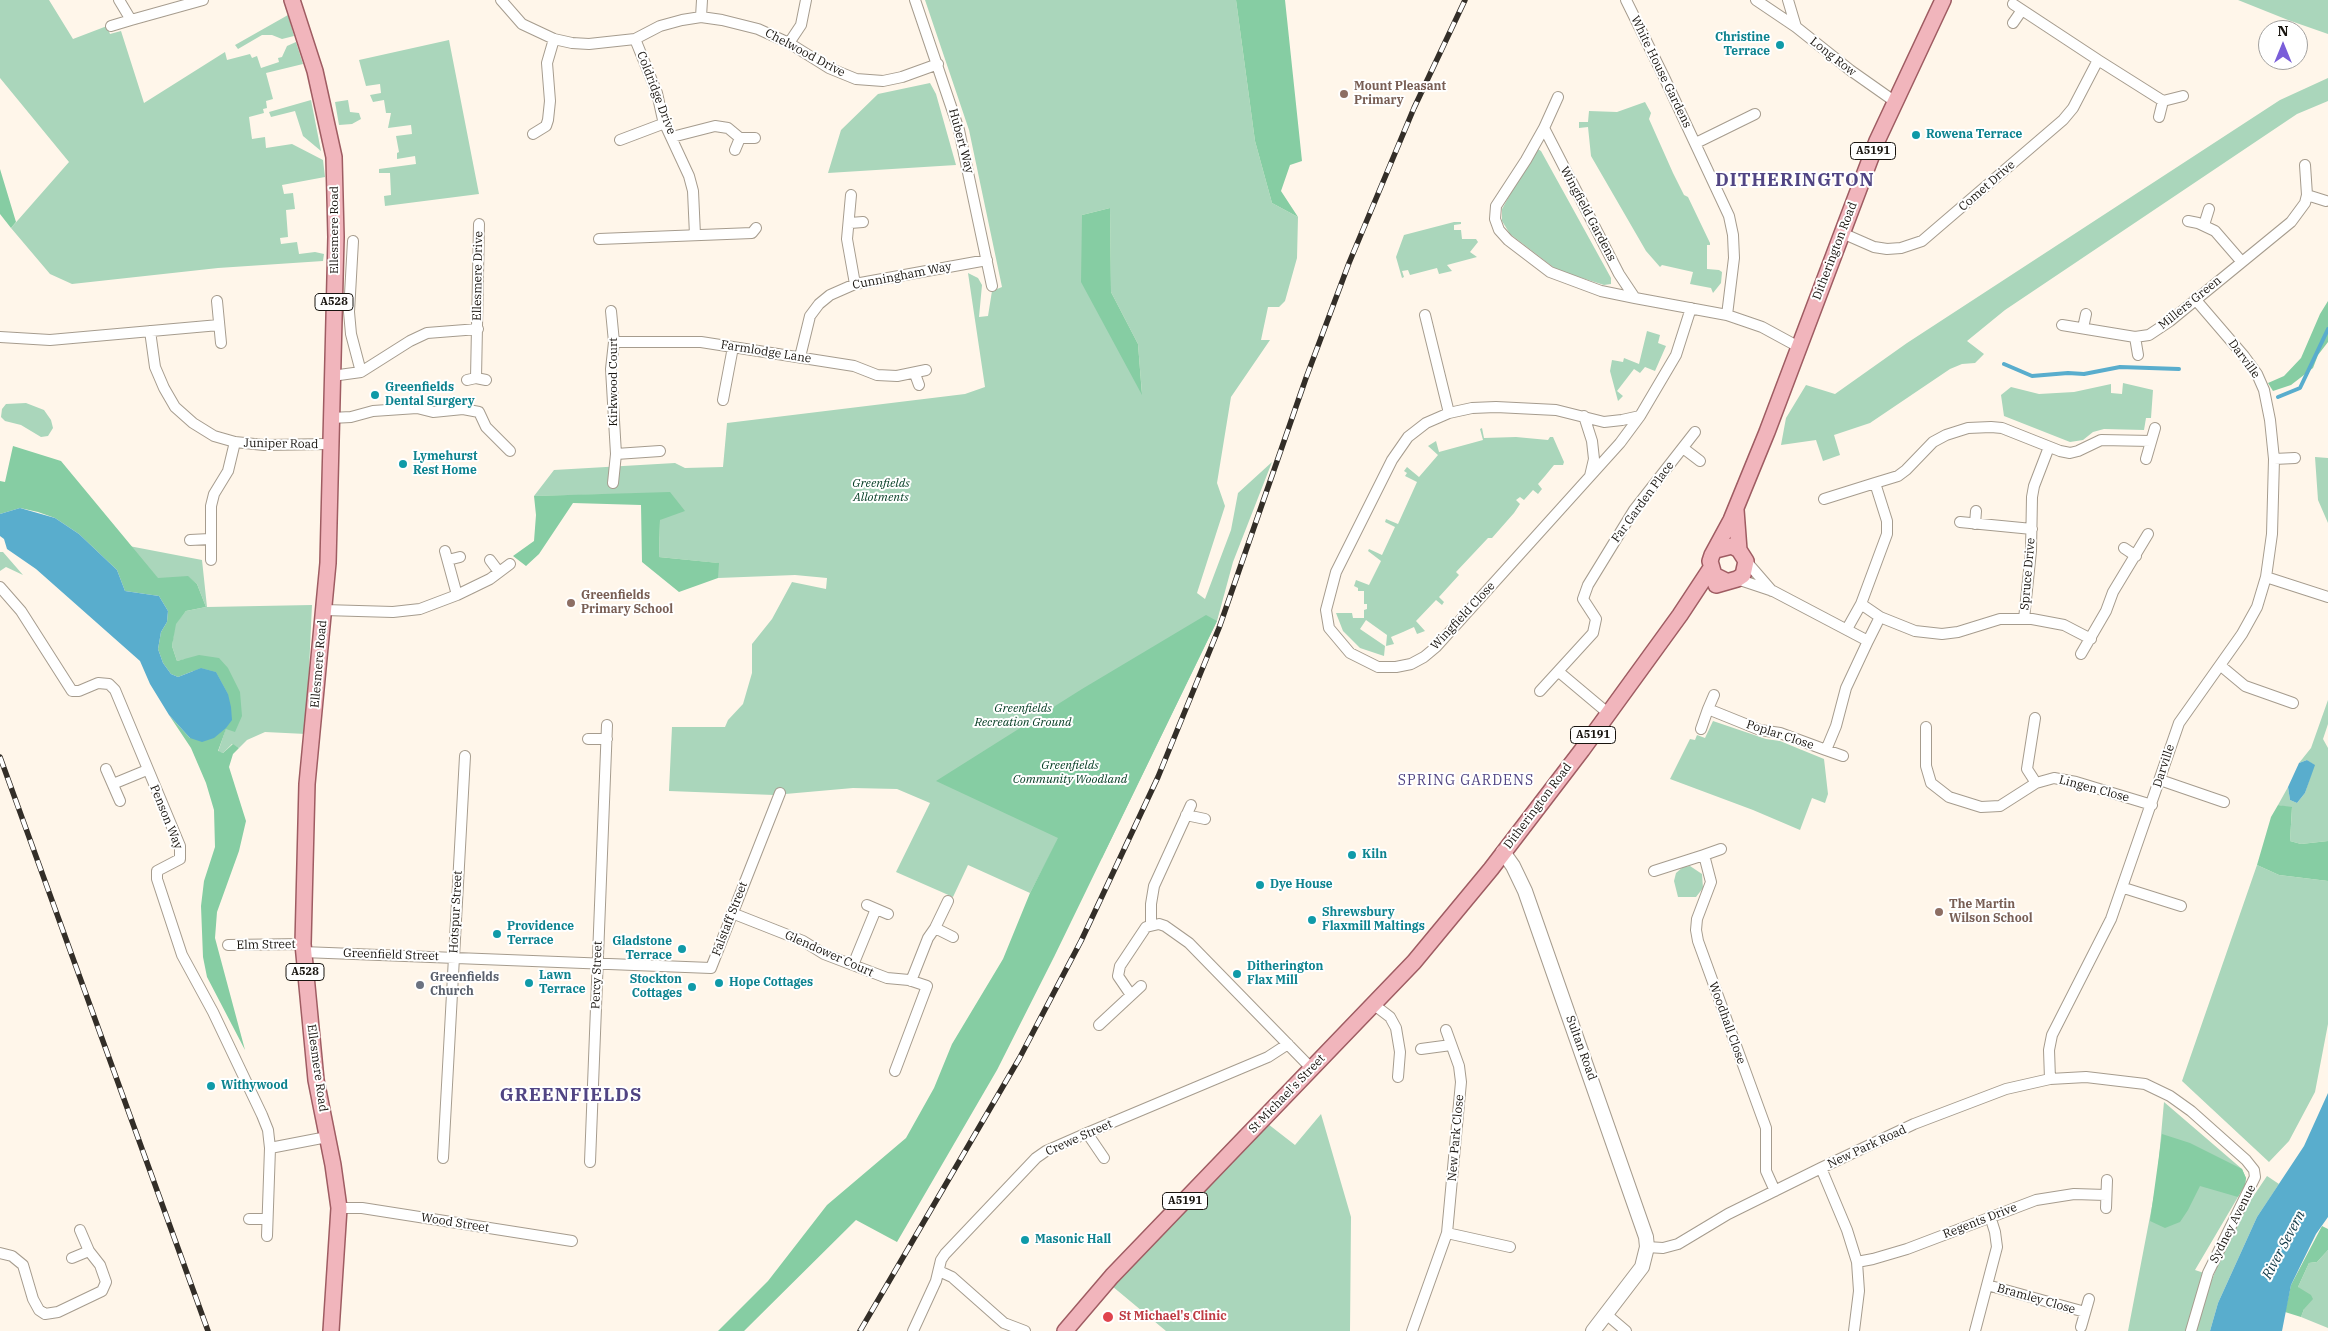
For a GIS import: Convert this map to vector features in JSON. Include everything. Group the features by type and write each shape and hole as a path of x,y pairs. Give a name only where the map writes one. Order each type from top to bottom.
{"main road":[{"name":"Ellesmere Road","path":"292,0 315,71 334,157 336,237 330,418 328,563 307,784 303,948 316,1080 339,1208 331,1331"},
{"name":"Ditherington Road","path":"1503,852 1609,714 1680,615 1711,568 1712,555 1736,506 1894,101 1943,0"},
{"name":"Ditherington Road","path":"1736,506 1742,555"},
{"path":"1711,568 1714,575 1731,580 1746,568 1742,555 1732,546 1716,550"},
{"name":"Ditherington Road","path":"1680,615 1701,595 1731,580"},
{"name":"St Michael's Street","path":"1065,1331 1112,1276 1414,962 1503,852"}],"street":[{"path":"119,0 131,20"},
{"path":"110,26 203,0"},
{"path":"702,0 702,18"},
{"path":"789,43 801,25 806,0"},
{"name":"Hubert Way","path":"915,0 938,64 967,162 992,286"},
{"name":"White House Gardens","path":"1626,0 1696,143 1729,216 1733,235 1734,258 1727,315"},
{"name":"Long Row","path":"1756,0 1796,27 1850,70 1894,101"},
{"path":"1788,0 1796,27"},
{"name":"Chelwood Drive","path":"507,2 522,24 554,39 589,44 635,38 660,26 682,20 702,18 740,24 789,43 829,68 856,79 883,81 902,77 938,64"},
{"path":"2013,23 2017,7 2163,101 2183,96"},
{"name":"Coldridge Drive","path":"635,38 657,93 665,122 689,176 693,191 695,235"},
{"path":"533,134 549,129 550,111 547,63 554,39"},
{"name":"Comet Drive","path":"1842,233 1874,247 1886,249 1900,248 1922,241 2063,120 2079,100 2098,60"},
{"path":"1558,97 1544,128 1526,160 1496,206 1495,218 1499,230 1508,240 1550,272 1601,291 1727,315 1762,327 1797,346"},
{"path":"2159,117 2163,101"},
{"name":"White House Gardens","path":"1696,143 1756,114"},
{"path":"620,140 665,122"},
{"path":"672,137 715,126 728,128 740,138 755,138"},
{"name":"Wingfield Gardens","path":"1544,128 1619,274 1635,298"},
{"path":"735,150 740,138"},
{"path":"2305,166 2308,195 2326,201"},
{"path":"851,195 850,223 847,239 855,284"},
{"name":"Millers Green","path":"2062,325 2135,337 2149,335 2158,330 2291,222 2302,208 2308,195"},
{"path":"2204,225 2209,209"},
{"path":"2188,221 2204,225 2215,231 2241,261"},
{"path":"850,223 863,222"},
{"name":"Ellesmere Drive","path":"476,379 479,224"},
{"path":"599,239 752,233 756,228"},
{"name":"Ellesmere Road","path":"354,241 349,312 350,334 361,372"},
{"name":"Cunningham Way","path":"800,357 810,316 819,304 830,295 855,284 986,260"},
{"name":"Darville","path":"2050,1078 2049,1050 2052,1035 2111,919 2124,888 2179,723 2193,701 2232,652 2257,606 2266,577 2272,534 2274,459 2270,420 2264,390 2257,374 2244,356 2196,299"},
{"path":"217,301 221,343"},
{"name":"Wingfield Close","path":"1640,416 1604,422 1556,410 1496,407 1472,408 1450,413 1426,423 1408,437 1392,460 1336,572 1326,610 1329,628 1350,653 1364,662 1378,667 1396,667 1411,664 1436,647 1620,443 1640,416 1676,355 1691,308"},
{"name":"Kirkwood Court","path":"611,310 614,342 611,369 616,454 613,483"},
{"path":"2084,328 2086,314"},
{"path":"1425,315 1450,413"},
{"path":"0,337 50,340 219,324"},
{"name":"Ellesmere Drive","path":"332,376 361,372 410,341 427,333 478,329"},
{"name":"Juniper Road","path":"150,331 155,367 164,388 176,407 200,428 214,436 235,442 264,445 330,444"},
{"path":"2135,337 2138,355"},
{"name":"Farmlodge Lane","path":"614,342 672,341 733,347 854,366 876,375 915,374 926,370"},
{"path":"723,400 733,347"},
{"path":"915,374 919,384"},
{"path":"330,418 351,417 374,411 417,408 433,412 462,408 479,412 486,427 510,451"},
{"path":"1584,416 1592,441 1594,459 1590,477"},
{"path":"1824,499 1898,476 1934,442 1946,435 1968,428 1991,426 2002,428 2049,447 2070,453 2078,452 2101,440 2151,441"},
{"path":"2146,458 2155,428"},
{"name":"Far Garden Place","path":"1559,672 1588,640 1595,628 1594,615 1584,602 1588,586 1621,529 1695,432"},
{"path":"211,560 211,506 214,494 228,471 235,442"},
{"name":"Spruce Drive","path":"2024,619 2034,486 2049,447"},
{"path":"1683,448 1700,461"},
{"path":"616,454 660,451"},
{"path":"2274,459 2295,458"},
{"path":"1847,629 1861,604 1887,534 1887,521 1875,483"},
{"path":"1975,524 1976,511"},
{"name":"Spruce Drive","path":"1960,522 2032,529"},
{"path":"2081,654 2106,611 2113,592 2148,534"},
{"path":"190,540 210,539"},
{"path":"2124,548 2136,556"},
{"path":"457,595 446,555 460,557"},
{"path":"1742,555 1773,591"},
{"path":"490,560 499,572"},
{"path":"324,610 393,612 420,609 457,595 510,564"},
{"path":"2266,577 2328,596"},
{"path":"1731,580 1773,591 1868,641"},
{"name":"Penson Way","path":"1,588 21,611 72,691 79,691 98,683 109,684 115,690 181,854 180,859 157,871 157,879 182,955 213,1012 262,1115 268,1130 270,1148"},
{"path":"1861,604 1880,617 1915,632 1942,634 1958,632 2000,619 2024,619 2064,625 2091,638"},
{"name":"Poplar Close","path":"1708,709 1760,730 1780,733 1826,750 1836,726 1846,688 1880,617"},
{"path":"2221,666 2245,686 2293,703"},
{"path":"1540,691 1559,672 1609,714"},
{"path":"1701,729 1714,696"},
{"path":"2035,718 2027,769 2036,783"},
{"name":"Percy Street","path":"590,1162 607,725"},
{"name":"Lingen Close","path":"1926,727 1926,766 1931,783 1949,797 1981,807 2000,806 2036,783 2054,778 2076,782 2152,805"},
{"path":"588,739 607,739"},
{"path":"1826,750 1843,756"},
{"name":"Hotspur Street","path":"443,1158 465,756"},
{"path":"106,768 120,800"},
{"path":"113,784 148,770"},
{"path":"2160,780 2224,802"},
{"name":"Falstaff Street","path":"598,964 711,968 780,793"},
{"path":"1151,925 1150,904 1154,886 1191,805"},
{"path":"1186,815 1205,819"},
{"path":"1654,870 1721,849"},
{"name":"Sultan Road","path":"1503,852 1513,866 1525,891 1644,1226 1647,1247"},
{"name":"Woodhall Close","path":"1704,855 1711,882 1697,919 1698,942 1766,1128 1766,1171 1775,1191"},
{"path":"2124,888 2181,906"},
{"path":"895,1071 927,986 912,980 928,938 948,901"},
{"path":"853,965 871,907 888,914"},
{"name":"Glendower Court","path":"732,913 803,941 818,951 887,978 912,980"},
{"path":"1131,996 1118,976 1118,971 1142,932 1151,925 1165,926 1189,943 1312,1069"},
{"path":"935,928 954,937"},
{"name":"Elm Street","path":"228,946 303,948"},
{"name":"Greenfield Street","path":"303,948 598,964"},
{"path":"1099,1025 1141,986"},
{"path":"1373,1004 1390,1017 1396,1028 1400,1052 1398,1077"},
{"name":"New Park Close","path":"1412,1331 1447,1233 1461,1082 1460,1066 1446,1030"},
{"name":"Crewe Street","path":"913,1331 945,1254 1036,1158 1046,1151 1087,1133 1268,1057 1288,1044"},
{"path":"1421,1049 1451,1045"},
{"name":"New Park Road","path":"1647,1247 1663,1248 1678,1244 1775,1191 1914,1124 2006,1089 2050,1078 2086,1077 2145,1084 2170,1096 2191,1111"},
{"name":"Sydney Avenue","path":"2191,1111 2246,1160 2254,1170 2255,1177 2208,1273 2191,1331"},
{"path":"1087,1133 1104,1158"},
{"path":"267,1236 266,1219 270,1148 327,1137"},
{"path":"1821,1168 1847,1230 1857,1262 1859,1291 1854,1331"},
{"path":"2106,1208 2107,1180"},
{"name":"Regents Drive","path":"1857,1262 1873,1260 1907,1249 2036,1200 2056,1196 2106,1195"},
{"name":"Wood Street","path":"339,1208 362,1208 572,1241"},
{"path":"1975,1331 1997,1247 1996,1232 1990,1216"},
{"path":"249,1219 266,1219"},
{"path":"0,1253 12,1256 23,1265 36,1307 46,1314 51,1314 102,1291 105,1286 106,1282 100,1265 89,1251 80,1230"},
{"path":"1447,1233 1510,1247"},
{"path":"1593,1331 1640,1272 1647,1247"},
{"path":"72,1258 89,1251"},
{"path":"939,1271 952,1277 1004,1324 1026,1331"},
{"name":"Bramley Close","path":"1987,1285 2084,1312"},
{"name":"Bramley Close","path":"2081,1326 2089,1299"},
{"path":"1606,1314 1626,1331"}],"green space":[{"path":"0,0 49,0 73,39 107,26 110,34 121,31 144,103 225,52 227,60 250,54 252,58 257,56 261,68 279,62 278,58 282,57 287,46 296,42 303,64 266,73 273,99 266,101 267,108 263,109 264,113 249,117 252,139 265,137 266,148 292,144 323,160 325,177 282,185 284,194 293,193 295,209 286,210 288,237 280,238 281,244 297,242 299,254 315,252 324,254 323,261 218,268 72,284 50,274 11,228 69,162 0,78"},
{"path":"925,0 1236,0 1255,141 1272,203 1298,217 1297,258 1285,301 1279,307 1268,307 1261,340 1270,340 1231,397 1217,483 1225,506 1197,593 1205,599 1231,530 1238,493 1272,462 1233,562 1217,621 1102,858 1059,838 1030,893 968,865 953,897 896,872 930,803 897,789 853,788 774,795 669,791 672,727 725,727 728,720 743,704 752,673 752,644 772,619 792,582 826,589 827,578 795,575 718,578 718,563 659,557 660,520 670,493 534,496 554,470 675,463 685,468 723,467 727,423 965,394 985,387 968,273 978,278 982,285 979,317 988,316 992,291 1002,287 969,130","holes":["1110,208 1111,292 1138,344 1142,394 1082,215"]},
{"path":"1236,0 1285,0 1302,161 1290,165 1281,191 1298,217 1272,203 1255,141"},
{"path":"2238,0 2328,0 2328,34 2308,27 2308,20 2288,20"},
{"path":"288,15 294,36 282,39 272,35 262,35 238,49 235,45"},
{"path":"449,40 479,194 385,206 384,196 391,195 390,173 379,173 379,169 416,164 415,156 397,159 397,153 399,152 396,136 412,134 411,125 388,128 391,113 386,113 384,100 373,102 370,95 381,93 380,84 366,86 359,60"},
{"path":"2328,78 2328,101 2297,114 2005,310 1967,341 1984,354 1975,363 1962,364 1950,369 1870,423 1834,435 1840,455 1823,461 1816,440 1781,445 1786,418 1806,385 1835,394 1907,343 2280,100"},
{"path":"930,83 936,94 956,165 828,173 841,130 878,94"},
{"path":"311,100 321,151 303,136 295,111 271,117 269,112"},
{"path":"348,100 350,112 359,113 361,119 352,124 339,125 335,102"},
{"path":"1645,102 1651,113 1649,119 1673,173 1684,195 1688,197 1710,243 1710,245 1707,245 1707,269 1722,272 1721,283 1713,293 1711,288 1690,284 1693,272 1662,265 1660,267 1646,251 1591,156 1588,127 1579,128 1579,122 1588,122 1589,111 1617,112"},
{"path":"1538,149 1541,151 1611,278 1611,284 1604,285 1557,270 1510,234 1502,221 1502,209 1534,151"},
{"path":"0,169 16,222 11,228 0,214"},
{"path":"1110,208 1111,292 1138,344 1142,395 1081,282 1082,215"},
{"path":"1454,222 1461,222 1461,224 1454,225 1454,230 1461,230 1462,239 1476,239 1478,242 1470,252 1477,257 1447,265 1452,271 1439,274 1437,268 1410,275 1408,270 1402,271 1404,277 1402,278 1396,257 1404,235"},
{"path":"2328,301 2328,342 2318,355 2313,368 2291,385 2273,391 2268,383 2284,376 2301,358 2320,314"},
{"path":"1647,331 1660,335 1658,343 1666,346 1655,371 1645,367 1640,373 1634,369 1617,391 1623,396 1618,401 1610,371 1612,360 1623,362 1624,358 1639,364"},
{"path":"2123,383 2153,390 2151,418 2146,418 2144,430 2104,429 2093,432 2083,440 2070,442 2004,416 2001,395 2011,387 2039,394 2074,392 2111,384 2111,393 2122,394"},
{"path":"26,403 44,410 51,420 53,428 48,436 41,437 21,425 5,421 1,417 2,409 6,404"},
{"path":"1482,428 1484,438 1516,437 1548,440 1550,437 1553,437 1564,462 1563,465 1554,465 1538,484 1542,489 1538,494 1533,490 1524,500 1520,497 1516,500 1520,504 1514,513 1492,538 1488,538 1456,572 1459,575 1439,597 1444,602 1442,605 1436,600 1416,621 1425,631 1417,634 1414,627 1391,637 1394,644 1386,646 1387,635 1366,620 1360,629 1385,646 1384,656 1360,648 1343,631 1336,613 1352,613 1353,618 1364,618 1364,610 1367,609 1367,604 1364,604 1364,591 1358,591 1358,588 1354,586 1356,580 1369,585 1381,561 1368,551 1369,549 1382,555 1395,527 1385,522 1386,519 1398,524 1417,482 1405,476 1407,473 1404,471 1407,467 1419,477 1438,455 1428,446 1436,441 1439,452 1483,440 1480,429"},
{"path":"13,446 61,461 158,578 188,576 197,584 206,607 186,611 176,624 172,646 177,661 199,655 219,658 228,668 240,692 242,716 235,732 226,729 218,751 223,753 233,744 239,748 233,754 229,767 246,821 239,851 217,912 215,938 245,1050 207,977 203,957 201,906 204,881 215,847 214,810 206,783 191,748 169,715 190,738 228,694 216,672 201,668 178,677 171,674 163,663 158,649 161,632 167,622 168,611 159,596 125,591 117,570 79,534 55,518 20,508 0,514 0,481 5,482"},
{"path":"2315,457 2328,458 2328,523 2318,500"},
{"path":"670,492 685,511 660,520 659,557 719,563 718,578 679,592 642,562 641,505 573,503 539,554 526,566 513,556 534,541 536,515 534,496"},
{"path":"129,546 202,560 207,607 312,605 306,734 265,732 247,740 239,748 232,744 223,753 218,752 226,728 186,659 177,661 172,646 175,624 186,611 206,607 197,584 188,577 158,579"},
{"path":"0,552 3,552 23,575 6,567 0,571"},
{"name":"Greenfields Community Woodland","path":"1206,615 1217,621 1054,957 997,1070 897,1242 856,1220 744,1331 718,1331 768,1281 827,1205 906,1138 934,1088 952,1044 1003,959 1030,893 1058,838 936,781 1082,689"},
{"path":"2328,700 2328,724 2323,739 2328,748 2328,841 2301,844 2290,841 2292,808 2278,805 2288,787 2290,800 2297,803 2305,793 2314,765 2307,760 2299,763 2311,748"},
{"path":"1713,721 1766,739 1780,741 1824,759 1828,794 1825,803 1812,798 1800,830 1670,779 1690,739 1695,740 1697,735 1705,738"},
{"path":"2278,805 2292,807 2290,841 2301,844 2328,841 2328,881 2279,875 2257,865 2271,817"},
{"path":"2257,865 2279,875 2328,881 2328,1024 2315,1092 2289,1141 2269,1162 2182,1081"},
{"path":"1690,866 1702,874 1703,888 1696,897 1678,897 1674,881 1676,873 1683,867"},
{"path":"2164,1102 2242,1169 2246,1178 2245,1185 2195,1270 2204,1273 2186,1331 2128,1331 2157,1180"},
{"path":"1321,1114 1351,1217 1350,1331 1166,1331 1112,1286 1268,1124 1295,1145"},
{"path":"2162,1134 2190,1143 2242,1169 2246,1178 2245,1185 2238,1197 2200,1186 2180,1222 2165,1228 2150,1221"},
{"path":"2267,1176 2279,1184 2257,1217 2218,1303 2210,1331 2196,1331 2207,1292 2225,1247 2244,1210"},
{"path":"2322,1226 2328,1229 2328,1250 2317,1262 2309,1263 2298,1287 2311,1295 2313,1299 2304,1309 2301,1317 2285,1312 2291,1285"},
{"path":"2328,1250 2328,1328 2301,1317 2304,1309 2298,1287 2309,1263 2317,1262"}],"water":[{"path":"20,508 55,518 79,534 117,570 125,591 159,596 168,611 167,622 161,632 158,649 163,663 171,674 178,677 201,668 216,672 228,694 231,707 232,720 226,728 214,738 202,742 190,738 169,715 150,684 140,661 36,569 7,549 4,539 0,536 0,514"},
{"path":"2307,760 2315,765 2305,793 2297,803 2290,800 2288,787 2299,763"},
{"name":"River Severn","path":"2328,1093 2328,1217 2316,1234 2291,1285 2282,1331 2210,1331 2218,1303 2257,1217 2304,1146"}],"waterway":[{"path":"2278,397 2300,388 2328,329"},
{"path":"2004,364 2032,376 2068,373 2084,374 2120,367 2179,369"}],"railway":[{"path":"860,1331 1019,1059 1081,941 1158,777 1219,628 1306,378 1349,263 1414,108 1465,0"},
{"path":"0,757 208,1331"}],"place":[{"name":"Christine Terrace","path":"1780,45"},
{"name":"Mount Pleasant Primary","path":"1344,94"},
{"name":"Rowena Terrace","path":"1916,135"},
{"name":"Greenfields Dental Surgery","path":"375,395"},
{"name":"Lymehurst Rest Home","path":"403,464"},
{"name":"Greenfields Primary School","path":"571,603"},
{"name":"Kiln","path":"1352,855"},
{"name":"Dye House","path":"1260,885"},
{"name":"The Martin Wilson School","path":"1939,912"},
{"name":"Shrewsbury Flaxmill Maltings","path":"1312,920"},
{"name":"Providence Terrace","path":"497,934"},
{"name":"Gladstone Terrace","path":"682,949"},
{"name":"Ditherington Flax Mill","path":"1237,974"},
{"name":"Lawn Terrace","path":"529,983"},
{"name":"Hope Cottages","path":"719,983"},
{"name":"Greenfields Church","path":"420,985"},
{"name":"Stockton Cottages","path":"692,987"},
{"name":"Withywood","path":"211,1086"},
{"name":"Masonic Hall","path":"1025,1240"},
{"name":"St Michael's Clinic","path":"1108,1317"}],"district":[{"name":"DITHERINGTON","path":"1795,181"},
{"name":"SPRING GARDENS","path":"1466,781"},
{"name":"GREENFIELDS","path":"571,1096"}],"park label":[{"name":"Greenfields Allotments","path":"881,491"},
{"name":"Greenfields Recreation Ground","path":"1023,716"}]}
